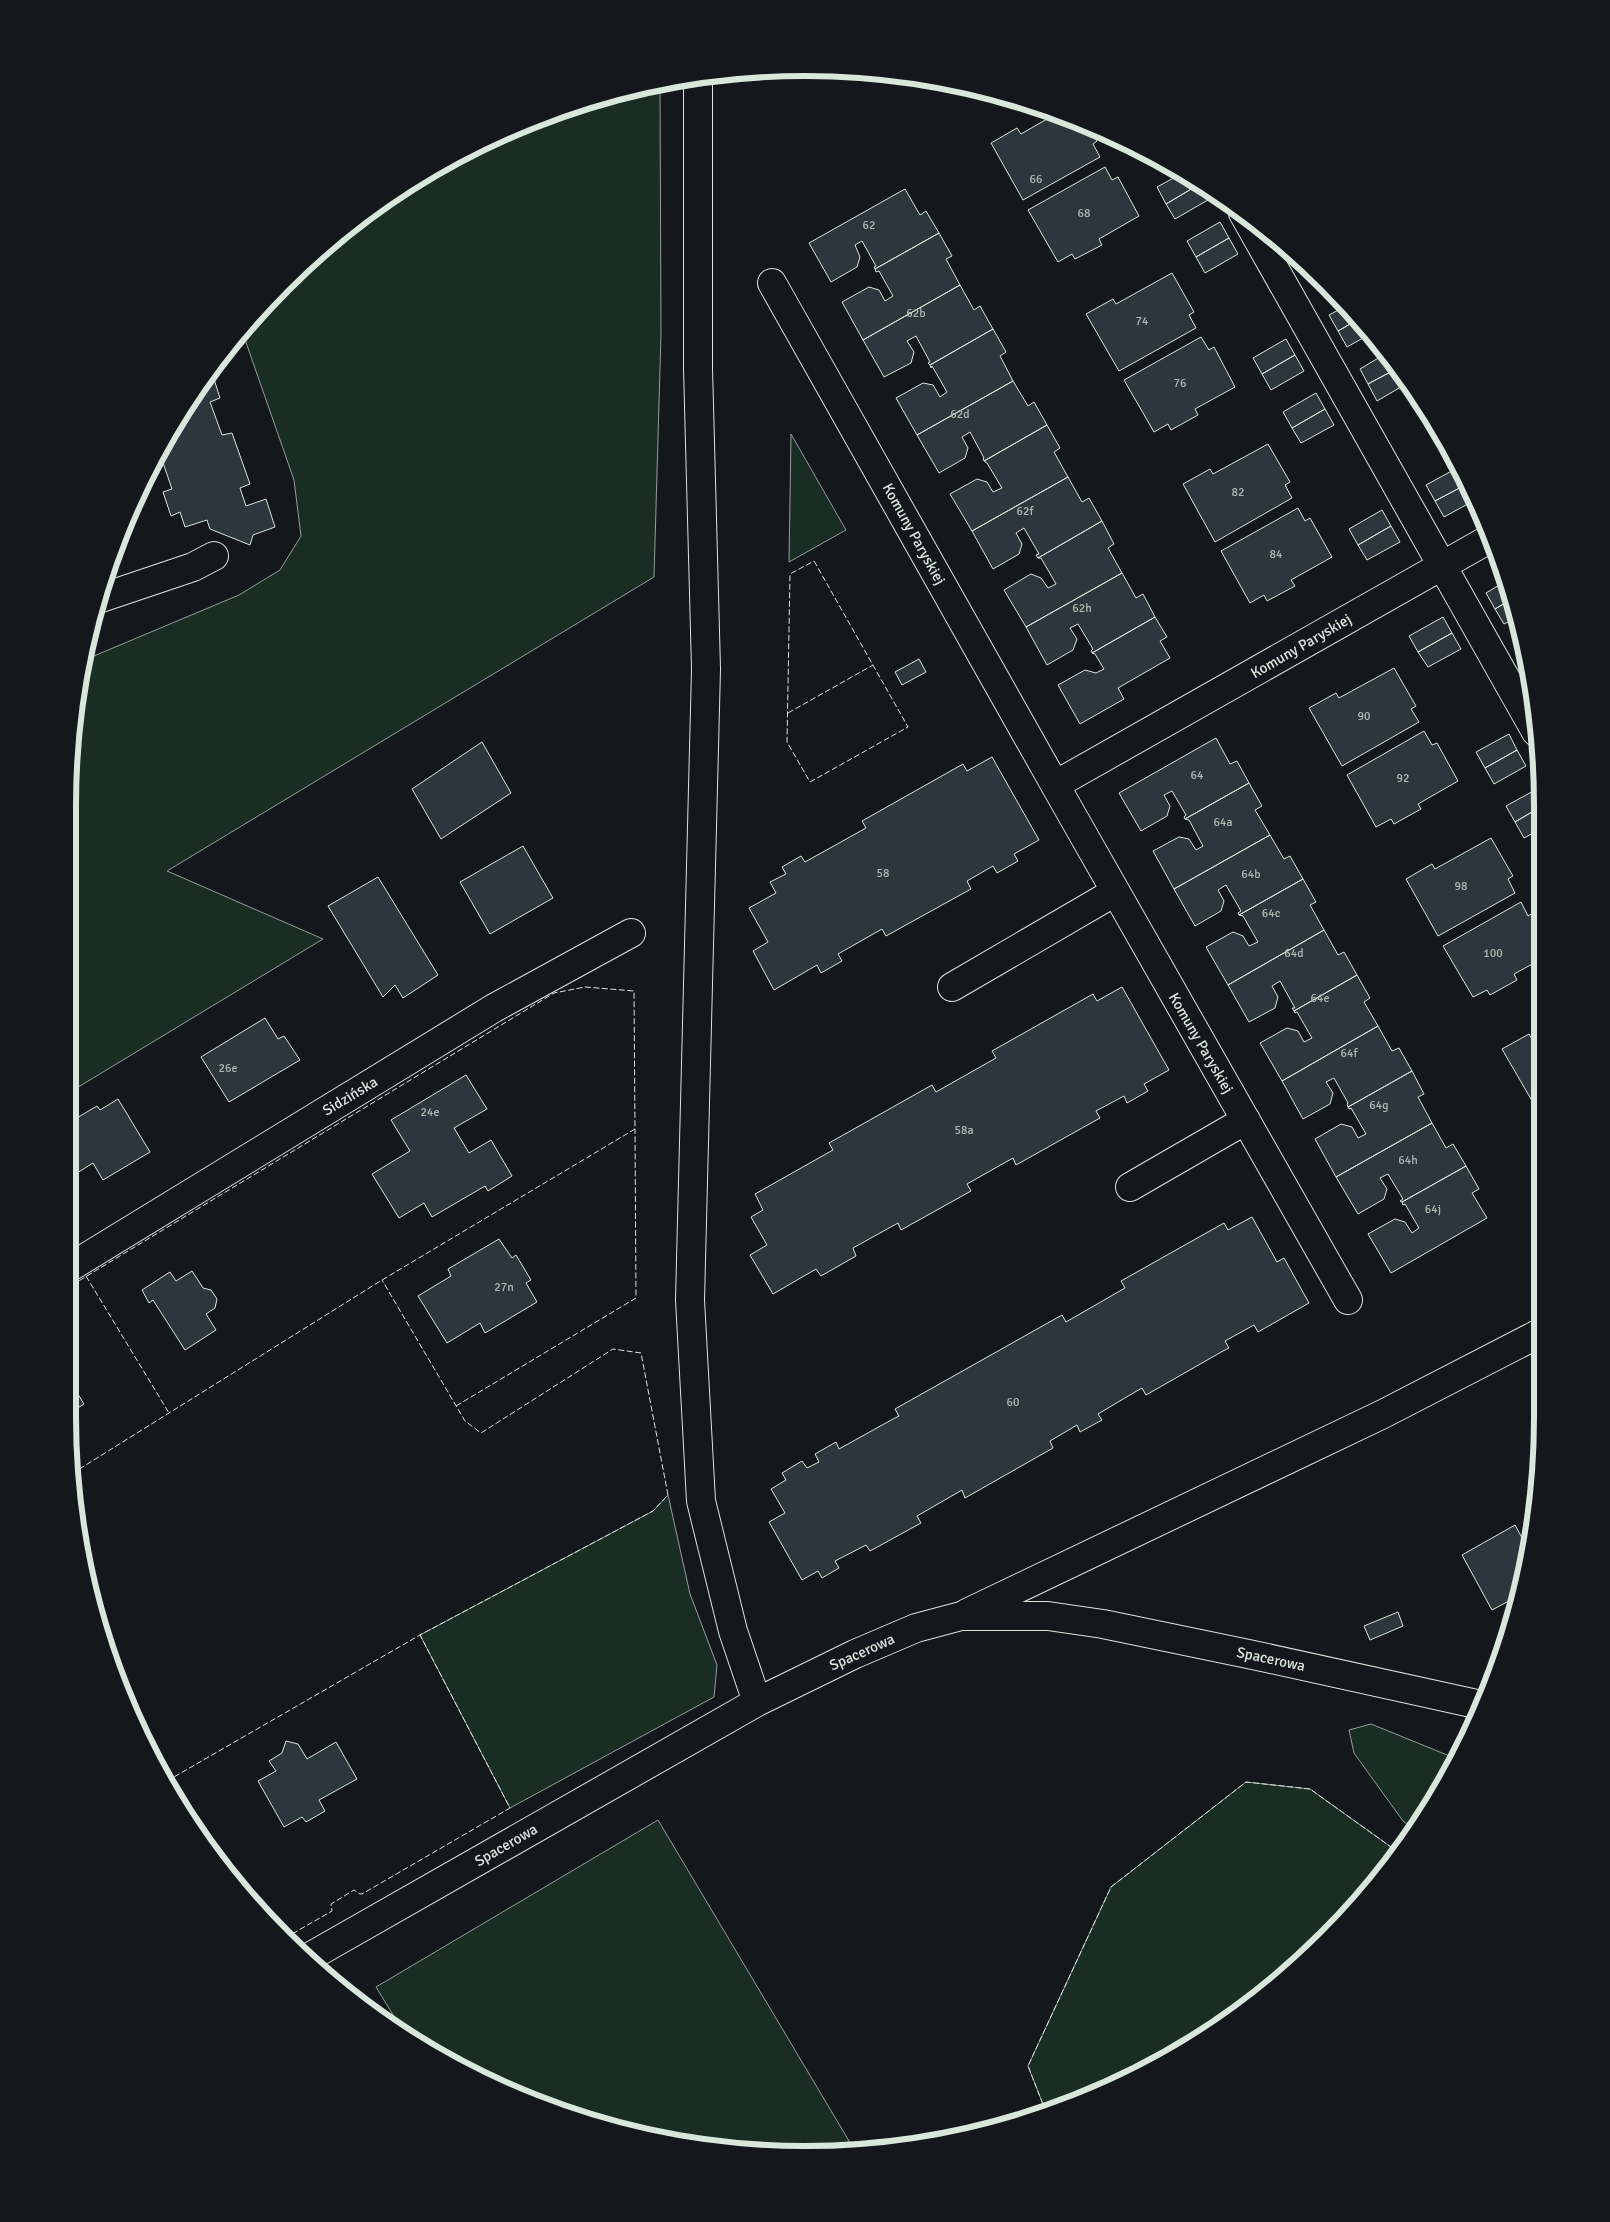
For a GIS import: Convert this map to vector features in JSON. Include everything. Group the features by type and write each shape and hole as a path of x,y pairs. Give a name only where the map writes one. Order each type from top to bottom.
{"street":[{"path":"698,84 698,368 706,669 690,1300 701,1501 733,1631 756,1702"},
{"path":"1253,230 1529,719"},
{"name":"Komuny Paryskiej","path":"772,283 1115,892 1348,1300"},
{"name":"Komuny Paryskiej","path":"1055,785 1484,542"},
{"path":"105,603 214,556"},
{"path":"952,986 1115,892"},
{"name":"Sidzińska","path":"76,1264 494,1008 631,934"},
{"path":"1130,1187 1246,1120"},
{"path":"961,1616 1383,1414 1534,1337"},
{"name":"Spacerowa","path":"314,1955 756,1702 907,1631 961,1616 1048,1616 1103,1624 1475,1704"}],"green space":[{"path":"660,91 661,334 654,577 167,871 323,939 76,1088 76,805 82,710 91,657 239,595 280,570 301,536 294,480 245,339 257,325 325,257 361,227 400,199 441,174 483,151 526,132 616,101"},
{"path":"791,434 846,530 789,562"},
{"path":"668,1495 690,1594 717,1665 714,1697 510,1808 420,1635 653,1511"},
{"path":"1371,1724 1450,1756 1409,1825 1403,1821 1354,1753 1349,1730"},
{"path":"1246,1782 1310,1789 1392,1848 1353,1897 1320,1932 1249,1995 1210,2023 1127,2071 1043,2105 1028,2066 1111,1887"},
{"path":"658,1820 851,2144 805,2146 710,2140 616,2121 571,2107 483,2071 400,2023 397,2020 376,1987"}],"building":[{"path":"1048,118 1094,137 1097,141 1093,144 1100,157 1023,200 991,143 1017,128 1021,134"},
{"path":"1105,167 1112,180 1118,177 1139,216 1099,239 1102,245 1075,259 1072,254 1058,262 1028,210"},
{"path":"1175,177 1192,188 1166,204 1157,187"},
{"path":"1192,188 1208,200 1175,219 1166,204"},
{"path":"905,189 920,215 926,211 939,233 875,269 874,267 876,266 862,241 855,245 860,257 857,267 831,282 809,243"},
{"path":"1220,222 1229,238 1196,257 1187,241"},
{"path":"939,233 952,256 946,259 960,285 863,340 842,302 869,287 879,290 885,301 893,296 879,271 876,272 875,269"},
{"path":"1229,238 1238,254 1205,273 1196,257"},
{"path":"1172,273 1194,312 1189,315 1196,328 1119,371 1086,314 1113,299 1116,304"},
{"path":"960,285 974,310 980,306 993,329 930,365 916,336 907,341 914,352 911,363 884,377 863,340"},
{"path":"1339,310 1351,323 1338,331 1329,315"},
{"path":"1351,323 1364,338 1347,347 1338,331"},
{"path":"993,329 1006,352 1000,356 1013,381 917,435 896,398 923,383 933,385 940,397 947,392 930,365"},
{"path":"1201,337 1209,350 1214,347 1235,387 1195,409 1198,415 1171,430 1168,424 1154,432 1124,380"},
{"path":"1286,339 1295,355 1262,374 1253,358"},
{"path":"1295,355 1304,371 1271,390 1262,374"},
{"path":"1380,357 1391,372 1368,384 1360,369"},
{"path":"1391,372 1401,387 1377,401 1368,384"},
{"path":"214,379 220,398 210,402 222,435 232,433 250,484 240,488 246,506 266,499 275,527 253,535 250,545 210,529 207,520 185,527 180,512 171,516 163,492 172,489 163,462 199,400"},
{"path":"1013,381 1028,406 1034,402 1047,425 984,461 970,432 962,437 968,448 965,458 939,473 917,435"},
{"path":"1316,393 1325,409 1292,428 1283,412"},
{"path":"1325,409 1334,425 1301,443 1292,428"},
{"path":"1047,425 1060,448 1054,452 1068,477 972,531 950,494 977,479 987,482 993,492 1002,488 984,461"},
{"path":"1268,444 1290,482 1285,485 1292,498 1215,542 1183,484 1210,469 1213,474"},
{"path":"1452,471 1461,487 1435,501 1426,485"},
{"path":"1068,477 1082,502 1089,498 1102,521 1038,558 1036,555 1039,554 1024,528 1016,533 1022,544 1019,554 993,569 972,531"},
{"path":"1461,487 1468,504 1444,517 1435,501"},
{"path":"1298,508 1305,521 1310,518 1332,557 1291,580 1295,586 1267,601 1264,595 1250,603 1221,551"},
{"path":"1382,510 1391,526 1358,545 1349,529"},
{"path":"1102,521 1114,544 1108,548 1122,573 1026,627 1004,590 1031,574 1041,578 1048,588 1056,584 1041,558 1038,558"},
{"path":"1391,526 1400,542 1367,560 1358,545"},
{"path":"1122,573 1136,598 1143,594 1155,617 1092,653 1093,649 1078,624 1070,628 1077,639 1073,650 1047,665 1026,627"},
{"path":"1499,585 1505,603 1495,609 1486,593"},
{"path":"1505,603 1510,621 1504,624 1495,609"},
{"path":"1155,617 1167,637 1160,641 1170,658 1118,688 1124,699 1080,724 1058,685 1085,670 1096,673 1104,669 1095,654 1092,653"},
{"path":"1443,617 1452,633 1418,652 1409,636"},
{"path":"1452,633 1461,649 1428,667 1418,652"},
{"path":"919,659 926,672 902,685 895,672"},
{"path":"1394,668 1416,706 1411,709 1419,722 1342,766 1309,708 1336,693 1339,698"},
{"path":"1424,731 1432,745 1437,743 1458,781 1418,804 1421,809 1394,824 1391,819 1376,827 1347,775"},
{"path":"1509,734 1517,750 1485,768 1476,752"},
{"path":"1216,738 1230,764 1237,761 1249,783 1185,819 1186,815 1172,791 1164,795 1170,806 1167,816 1141,831 1119,793"},
{"path":"482,742 511,793 441,839 412,789"},
{"path":"1517,750 1526,766 1494,784 1485,768"},
{"path":"992,757 1039,840 1014,854 1018,861 997,873 993,866 967,881 971,889 886,936 882,929 838,954 842,961 821,973 817,965 774,990 753,951 768,942 749,908 776,893 770,882 786,874 782,867 801,856 805,862 866,828 862,821 963,764 967,771"},
{"path":"1249,783 1262,806 1255,810 1270,835 1174,889 1153,851 1179,837 1189,839 1196,850 1203,846 1189,820 1185,819"},
{"path":"1533,791 1534,811 1515,822 1506,806"},
{"path":"1534,811 1534,833 1524,838 1515,822"},
{"path":"1270,835 1284,859 1290,856 1303,879 1239,915 1238,913 1241,911 1226,885 1218,890 1224,901 1221,911 1195,926 1174,889"},
{"path":"1491,838 1513,876 1508,879 1515,893 1438,936 1406,879 1432,864 1435,869"},
{"path":"523,846 553,898 490,934 460,882"},
{"path":"378,877 438,975 403,998 395,985 383,997 328,906"},
{"path":"1303,879 1316,902 1310,905 1324,930 1228,985 1206,947 1233,932 1243,936 1249,946 1258,942 1243,916 1239,915"},
{"path":"1521,902 1528,916 1533,913 1534,915 1534,963 1514,974 1517,980 1490,995 1487,990 1473,997 1443,946"},
{"path":"1324,930 1338,955 1344,952 1357,975 1294,1011 1292,1008 1295,1008 1280,981 1272,986 1278,997 1275,1008 1249,1022 1228,985"},
{"path":"1357,975 1370,998 1364,1002 1378,1026 1282,1081 1260,1043 1287,1028 1298,1031 1304,1042 1312,1038 1297,1012 1295,1013 1294,1011"},
{"path":"1122,987 1169,1070 1144,1084 1148,1091 1127,1103 1124,1096 1096,1111 1100,1118 1016,1165 1013,1158 967,1184 971,1191 901,1230 898,1223 853,1248 856,1256 821,1276 816,1269 773,1294 750,1255 767,1245 751,1217 763,1210 755,1194 833,1150 829,1143 932,1085 936,1092 996,1058 992,1051 1093,994 1097,1001"},
{"path":"265,1018 278,1039 284,1036 300,1060 229,1102 201,1057"},
{"path":"1378,1026 1392,1051 1399,1048 1412,1071 1348,1107 1348,1103 1334,1078 1326,1082 1333,1093 1330,1104 1303,1119 1282,1081"},
{"path":"1529,1034 1532,1039 1534,1038 1534,1104 1502,1049"},
{"path":"1412,1071 1424,1094 1418,1097 1432,1123 1336,1177 1315,1139 1341,1124 1352,1127 1358,1138 1366,1134 1351,1108 1349,1109 1348,1107"},
{"path":"466,1075 487,1109 454,1128 469,1153 491,1140 512,1176 488,1191 485,1186 432,1217 424,1203 399,1218 372,1174 410,1151 391,1120"},
{"path":"118,1099 150,1152 103,1180 93,1163 77,1173 76,1171 76,1118 97,1106 100,1110"},
{"path":"1432,1123 1446,1148 1453,1144 1466,1166 1402,1202 1400,1201 1403,1199 1388,1174 1380,1178 1387,1189 1384,1199 1358,1214 1336,1177"},
{"path":"1466,1166 1479,1189 1472,1193 1487,1218 1391,1273 1368,1234 1395,1219 1405,1222 1412,1233 1419,1228 1402,1202"},
{"path":"1252,1217 1277,1262 1284,1258 1309,1303 1258,1332 1254,1325 1225,1341 1229,1348 1146,1395 1142,1388 1098,1414 1102,1420 1080,1432 1077,1425 1050,1441 1053,1448 965,1498 962,1490 917,1516 921,1523 870,1551 866,1545 835,1561 839,1568 822,1578 818,1571 802,1580 769,1522 785,1513 771,1489 786,1480 782,1473 802,1461 807,1468 819,1462 815,1454 836,1442 839,1449 899,1416 895,1409 1062,1315 1066,1322 1125,1288 1121,1281 1224,1223 1228,1230"},
{"path":"499,1239 512,1258 516,1255 531,1280 526,1283 537,1302 485,1333 480,1323 447,1343 418,1296 451,1276 448,1269"},
{"path":"192,1271 203,1288 211,1290 217,1299 215,1308 206,1314 216,1330 185,1350 153,1300 149,1303 142,1290 170,1272 176,1281"},
{"path":"76,1391 84,1404 76,1409"},
{"path":"1515,1525 1523,1540 1510,1600 1492,1610 1462,1555"},
{"path":"1398,1612 1403,1626 1370,1640 1364,1626"},
{"path":"286,1741 298,1744 307,1759 336,1742 357,1779 319,1800 325,1811 306,1822 302,1817 284,1827 258,1781 276,1771 269,1761 282,1753"}],"fence":[{"path":"814,561 908,727 810,782 787,742 790,574 814,561"},
{"path":"788,713 873,665"},
{"path":"76,1283 554,993 585,987 634,991 635,1129 382,1280 78,1470"},
{"path":"456,1406 636,1298 635,1129"},
{"path":"86,1276 169,1413"},
{"path":"172,1778 420,1635 653,1511 668,1495 641,1353 613,1349 481,1433 465,1421 382,1280"},
{"path":"292,1934 332,1911 331,1904 354,1890 362,1894 510,1808 420,1635"},
{"path":"1043,2105 1028,2066 1111,1887 1246,1782 1310,1789 1392,1848"}]}
